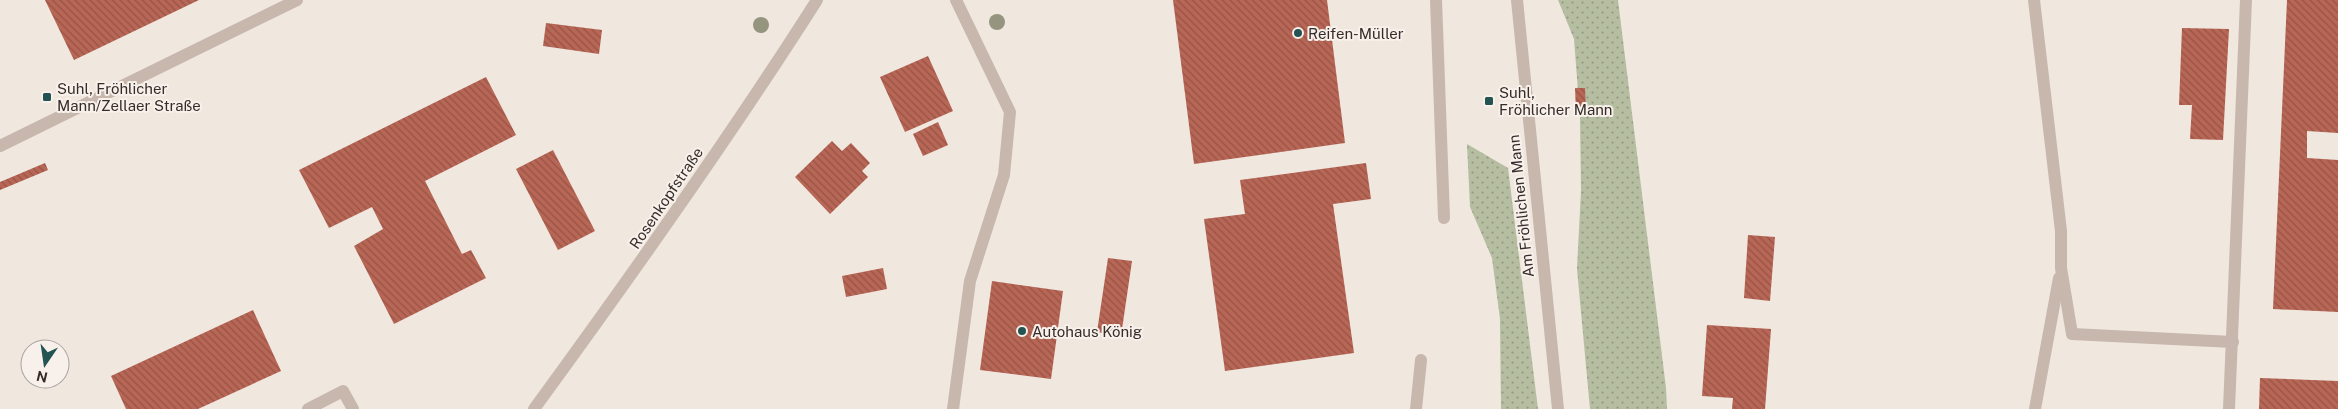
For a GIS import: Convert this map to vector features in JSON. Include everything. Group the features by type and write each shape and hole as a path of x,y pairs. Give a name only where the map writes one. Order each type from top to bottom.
{"street":[{"path":"0,146 297,0"},
{"name":"Rosenkopfstraße","path":"534,409 632,275 762,86 817,0"},
{"path":"953,409 970,281 1004,175 1010,112 956,0"},
{"path":"1436,0 1444,218"},
{"name":"Am Fröhlichen Mann","path":"1518,0 1558,409"},
{"path":"2034,0 2061,231 2061,268 2072,334 2233,342"},
{"path":"2229,409 2246,0"},
{"path":"2035,409 2061,268"},
{"path":"1416,409 1421,360"},
{"path":"308,409 343,391 353,409"}],"green space":[{"path":"1558,0 1618,0 1666,388 1667,409 1590,409 1577,269 1581,191 1580,117 1574,39"},
{"path":"1467,144 1508,168 1538,409 1501,409 1500,319 1492,258 1470,207"}],"building":[{"path":"45,0 199,0 74,60"},
{"path":"1173,0 1327,0 1345,143 1194,164"},
{"path":"2287,0 2338,0 2338,133 2307,131 2307,158 2338,160 2338,312 2273,309"},
{"path":"546,23 602,30 599,54 543,46"},
{"path":"2182,28 2229,29 2223,140 2190,139 2192,105 2179,105"},
{"path":"928,56 953,111 905,132 880,77"},
{"path":"486,77 516,135 425,181 462,254 471,250 486,278 394,324 354,246 383,229 372,207 329,228 299,170"},
{"path":"1575,88 1585,88 1586,111 1576,112"},
{"path":"938,122 948,145 923,156 913,134"},
{"path":"832,141 842,151 851,143 870,163 862,171 868,177 830,214 795,177"},
{"path":"553,150 595,231 558,250 516,169"},
{"path":"45,163 48,170 0,190 0,182"},
{"path":"1366,163 1371,199 1333,204 1354,353 1225,371 1204,219 1245,214 1240,180"},
{"path":"1748,235 1775,237 1770,301 1744,298"},
{"path":"1108,258 1132,261 1121,336 1097,332"},
{"path":"883,268 887,289 846,297 842,276"},
{"name":"Autohaus König","path":"992,281 1063,291 1051,379 980,370"},
{"path":"253,310 281,371 198,409 126,409 111,376"},
{"path":"1707,325 1771,329 1765,409 1732,409 1733,398 1702,396"},
{"path":"2260,378 2338,381 2338,409 2259,409"}],"place":[{"name":"Reifen-Müller","path":"1298,33"},
{"name":"Suhl, Fröhlicher Mann/Zellaer Straße","path":"47,97"},
{"name":"Suhl, Fröhlicher Mann","path":"1489,101"},
{"name":"Autohaus König","path":"1022,331"}]}
